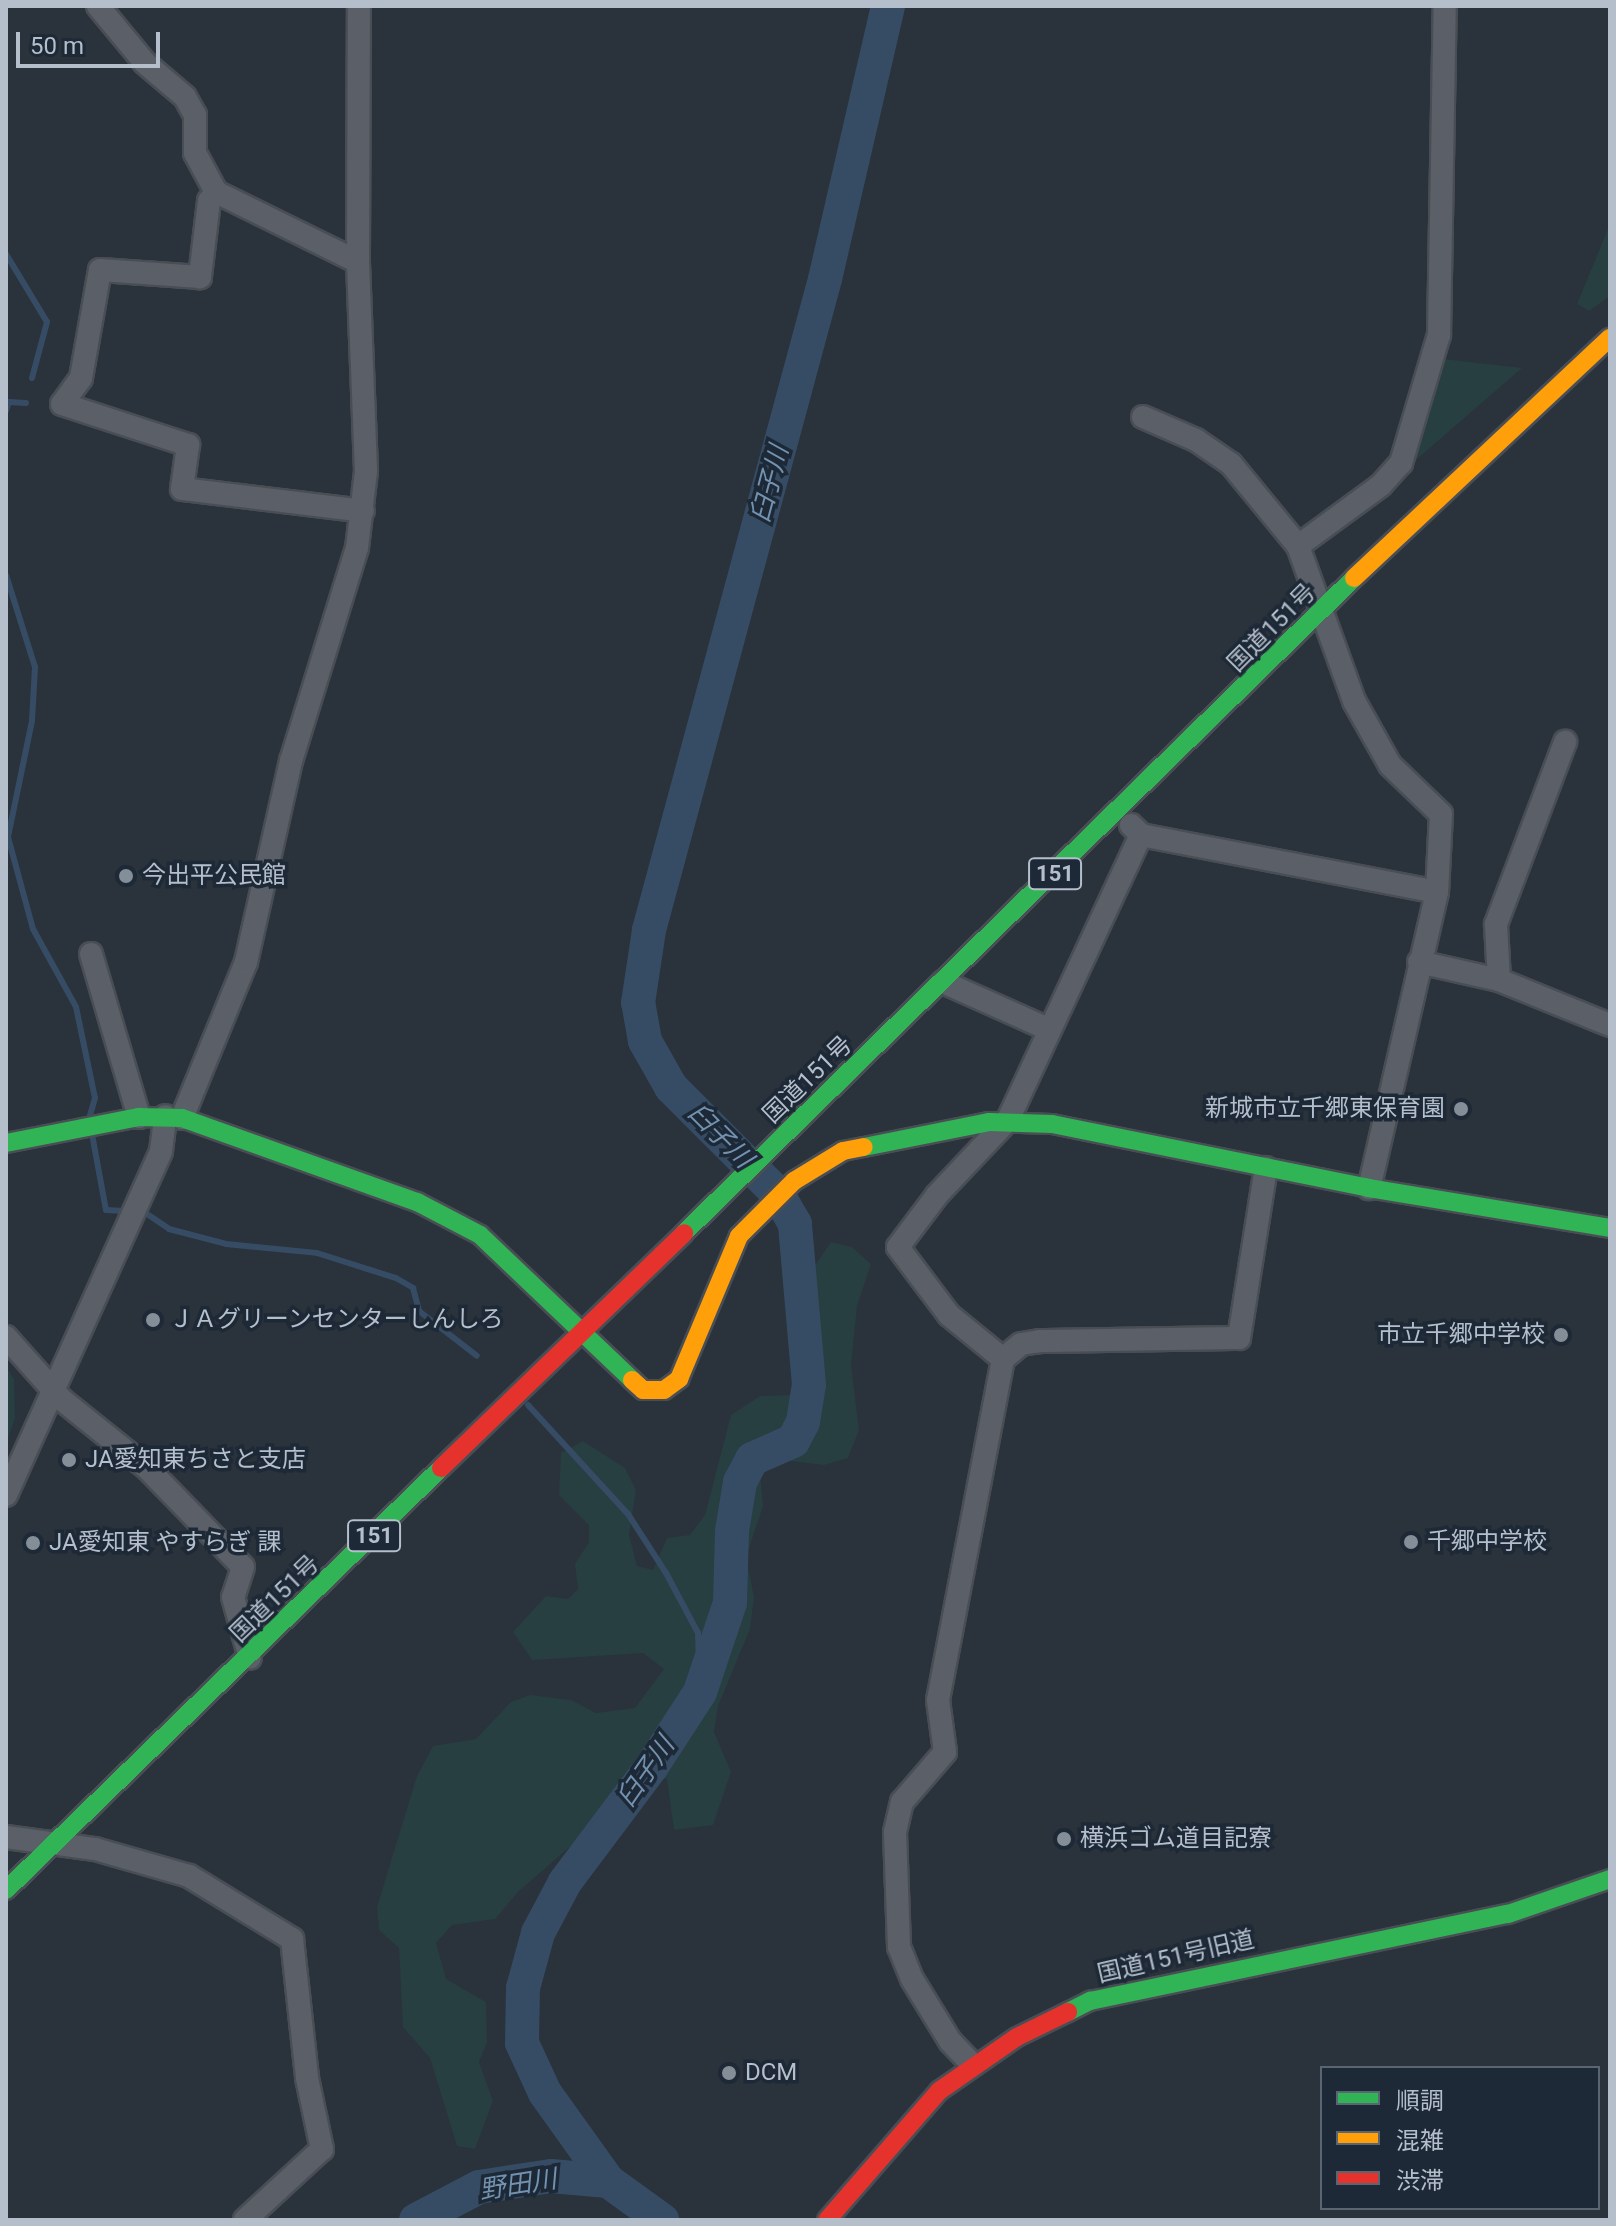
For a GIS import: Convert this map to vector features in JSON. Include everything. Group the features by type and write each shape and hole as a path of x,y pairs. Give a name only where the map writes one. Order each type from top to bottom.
{"main road":[{"name":"国道151号","path":"6,1890 250,1658 1324,612 1394,538 1610,338"},
{"path":"6,1143 139,1117 173,1117 457,1220 514,1264 625,1379 643,1390 664,1390 679,1379 726,1263 753,1217 794,1181 843,1151 1008,1120 1369,1188 1610,1228"},
{"name":"国道151号旧道","path":"827,2220 887,2145 973,2065 1090,2001 1508,1914 1610,1879"}],"street":[{"path":"98,6 145,63 185,97 195,115 195,153 216,192 358,262"},
{"path":"6,1495 50,1389 246,962 291,761 357,548 366,471 358,262 359,6"},
{"path":"1298,546 1381,485 1401,463 1437,345 1443,261 1439,163 1445,6"},
{"path":"216,192 209,201 200,277 100,270 81,378 62,404 188,445 182,489 363,511"},
{"path":"1143,417 1196,440 1231,464 1298,546 1354,701 1390,765 1441,814 1437,892 1369,1188"},
{"path":"1499,980 1496,924 1565,742"},
{"path":"1118,812 1141,835 1437,892"},
{"path":"1003,1359 949,1315 898,1247 937,1195 1008,1120 1141,835"},
{"path":"91,954 139,1117"},
{"path":"1419,962 1499,980 1610,1025"},
{"path":"943,982 1048,1029"},
{"path":"973,2065 950,2041 912,1979 899,1947 895,1832 902,1802 945,1752 938,1700 1003,1359 1021,1344 1040,1341 1239,1338 1266,1168"},
{"path":"6,1337 50,1389 148,1469 243,1567 233,1597 250,1658"},
{"path":"6,1837 50,1846 95,1849 189,1876 292,1939 307,2078 322,2149 245,2220"}],"green space":[{"path":"1610,224 1610,296 1589,311 1577,304"},
{"path":"1444,359 1522,368 1409,466 1431,395"},
{"path":"831,1242 852,1247 871,1264 857,1306 851,1365 859,1430 848,1458 824,1465 774,1459 760,1473 763,1506 746,1557 754,1597 750,1629 718,1706 714,1732 731,1772 713,1825 674,1830 667,1779 639,1773 604,1817 518,1892 495,1919 452,1925 436,1943 446,1979 486,2002 487,2043 479,2062 493,2101 475,2149 457,2146 430,2058 403,2027 399,1948 379,1930 377,1907 417,1776 433,1746 476,1739 511,1702 530,1695 571,1700 596,1713 635,1708 664,1669 643,1653 532,1660 513,1632 546,1596 568,1599 578,1589 575,1564 589,1542 589,1525 559,1495 561,1453 583,1441 625,1468 636,1490 629,1535 637,1566 653,1570 667,1538 690,1535 705,1515 731,1415 760,1396 790,1395 816,1380 813,1268"},
{"path":"6,1367 14,1379 15,1419 6,1443"}],"waterway":[{"name":"臼子川","path":"608,2181 545,2093 522,2043 523,1988 538,1933 565,1882 652,1766 700,1692 730,1603 732,1531 740,1482 752,1459 793,1441 803,1422 809,1385 795,1224 777,1193 671,1087 645,1041 638,1003 649,930 825,279 888,6"},
{"path":"6,254 47,322 32,378"},
{"path":"6,411 9,402 26,403"},
{"path":"6,575 35,667 32,721 8,837 33,929 76,1007 95,1098 90,1115"},
{"path":"92,1134 106,1210 124,1211"},
{"path":"147,1214 169,1229 226,1244 317,1253 396,1278 413,1288 419,1311 477,1356"},
{"path":"528,1405 628,1514 666,1573 698,1633 700,1692"},
{"name":"野田川","path":"416,2220 479,2187 551,2176 608,2181 662,2220"}],"traffic: fast":[{"path":"684,1233 1354,578"},
{"path":"6,1143 139,1117 182,1118 417,1202 480,1235 632,1380"},
{"path":"864,1147 989,1122 1052,1124 1369,1188 1610,1228"},
{"path":"6,1890 441,1468"},
{"path":"1068,2012 1090,2001 1508,1914 1610,1879"}],"traffic: slow":[{"path":"1354,578 1610,338"},
{"path":"632,1380 643,1390 664,1390 679,1379 739,1236 794,1181 843,1151 864,1147"}],"traffic: jam":[{"path":"441,1468 684,1233"},
{"path":"827,2220 939,2091 1017,2037 1068,2012"}],"place":[{"name":"今出平公民館","path":"126,876"},
{"name":"新城市立千郷東保育園","path":"1461,1109"},
{"name":"ＪＡグリーンセンターしんしろ","path":"153,1320"},
{"name":"市立千郷中学校","path":"1561,1335"},
{"name":"JA愛知東ちさと支店","path":"69,1460"},
{"name":"千郷中学校","path":"1411,1542"},
{"name":"JA愛知東 やすらぎ 課","path":"33,1543"},
{"name":"横浜ゴム道目記寮","path":"1064,1839"},
{"name":"DCM","path":"729,2073"}]}
